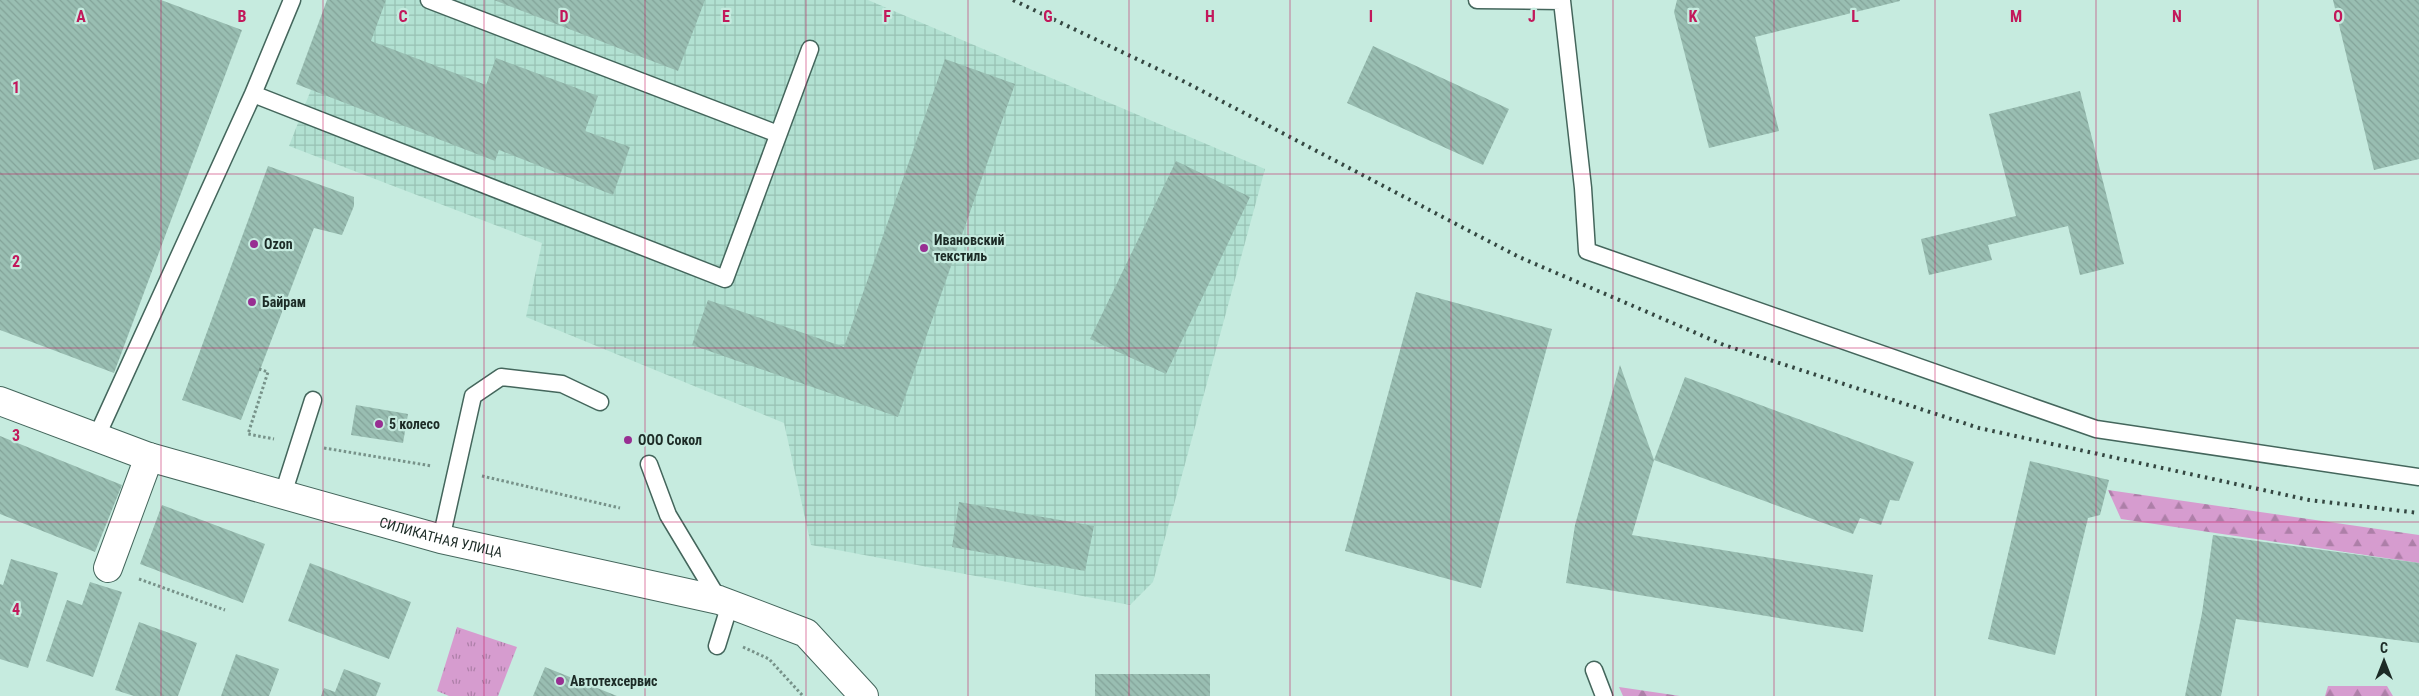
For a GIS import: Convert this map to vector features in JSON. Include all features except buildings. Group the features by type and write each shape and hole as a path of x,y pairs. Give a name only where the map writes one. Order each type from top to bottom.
{"street":[{"name":"СИЛИКАТНАЯ УЛИЦА","path":"0,401 149,457 441,539 725,602 806,633 864,696"},
{"path":"108,568 149,457"}],"lane":[{"path":"96,438 253,94 292,0"},
{"path":"429,0 778,134"},
{"path":"1477,0 1562,1 1583,188 1587,251 2096,429 2419,477"},
{"path":"253,94 725,279 810,50"},
{"path":"441,539 473,396 501,377 562,384 600,402"},
{"path":"283,494 313,400"},
{"path":"649,464 668,515 725,602 717,646"},
{"path":"1594,670 1604,696"}],"path":[{"path":"248,434 268,372 259,369"},
{"path":"108,568 226,610"},
{"path":"737,644 769,660 804,696"}],"shaded area":[{"path":"346,0 868,0 1265,169 1153,582 1130,605 811,545 784,423 526,317 542,243 289,146"}],"green space":[{"path":"2108,490 2419,535 2419,563 2121,519"},
{"path":"457,627 517,647 498,696 449,696 437,691"},
{"path":"2328,686 2387,686 2393,696 2325,696"},
{"path":"1619,687 1680,696 1623,696"}],"railway":[{"path":"1013,0 1185,82 1519,257 1724,345 1979,428 2309,500 2419,513"}],"place":[{"name":"Ozon","path":"254,244"},
{"name":"Ивановский текстиль","path":"924,248"},
{"name":"Байрам","path":"252,302"},
{"name":"5 колесо","path":"379,424"},
{"name":"ООО Сокол","path":"628,440"},
{"name":"Автотехсервис","path":"560,681"}]}
